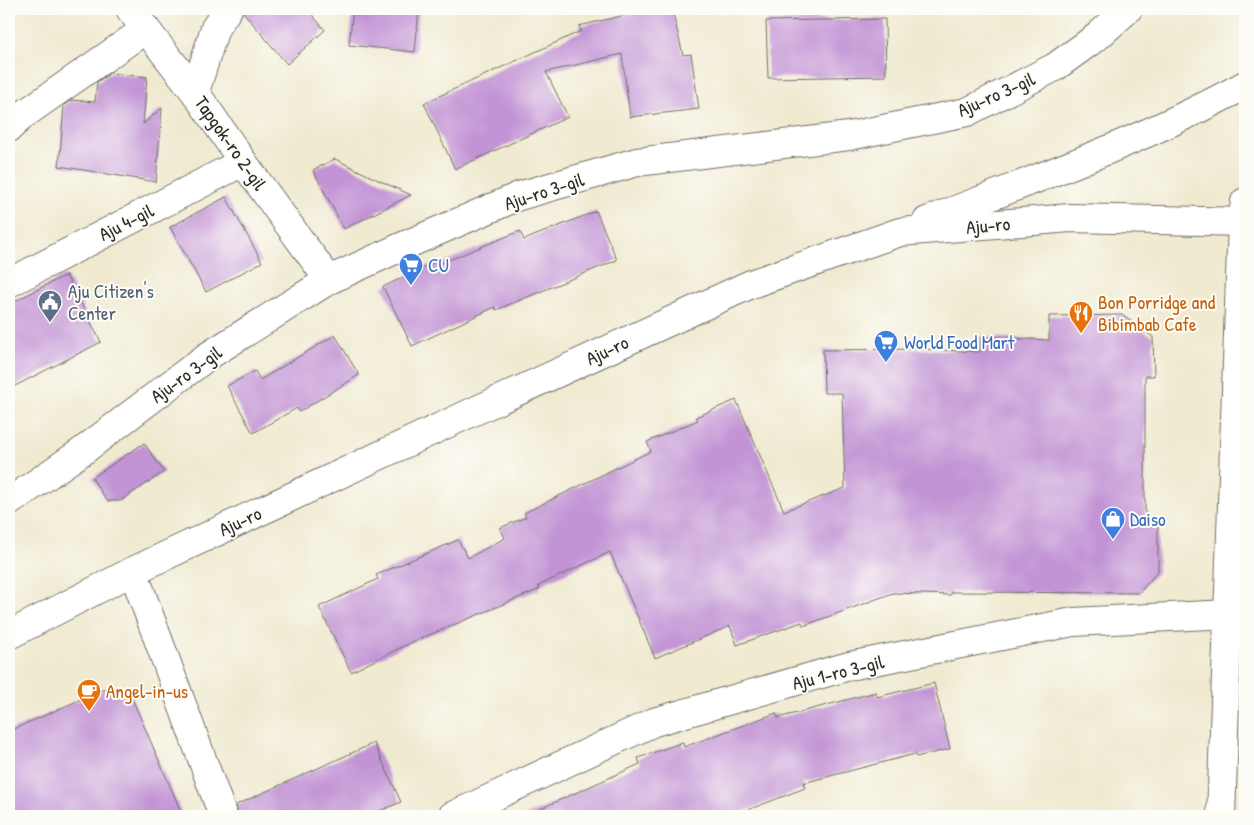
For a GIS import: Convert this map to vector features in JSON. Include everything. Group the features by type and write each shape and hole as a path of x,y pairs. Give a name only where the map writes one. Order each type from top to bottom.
{"street":[{"path":"195,92 215,28 228,9"},
{"name":"Aju-ro 3-gil","path":"9,502 84,450 208,356 329,280 519,196 637,162 849,136 967,112 1055,67 1098,36 1128,9"},
{"path":"9,128 138,19"},
{"name":"Tapgok-ro 2-gil","path":"138,19 195,92 243,162 329,280"},
{"path":"900,232 1111,149 1218,100 1245,85"},
{"name":"Aju 4-gil","path":"9,283 243,162"},
{"path":"1221,816 1237,616 1244,215"},
{"name":"Aju-ro","path":"9,635 133,572 751,284 900,232 1070,218 1244,215"},
{"path":"133,572 223,816"},
{"name":"Aju 1-ro 3-gil","path":"452,816 654,722 849,666 1072,622 1237,616"}],"building":[{"path":"243,9 307,9 325,30 287,64 243,12"},
{"path":"353,9 419,9 415,52 349,45"},
{"path":"651,9 672,9 683,55 691,54 699,109 630,117 622,54 546,72 568,117 455,169 424,103 581,31 579,26"},
{"path":"885,19 886,76 768,78 766,21"},
{"path":"110,73 147,77 143,124 162,108 156,182 59,166 64,105 72,100 95,102 97,82"},
{"path":"335,159 411,195 344,229 313,170"},
{"path":"226,197 262,262 206,292 170,227"},
{"path":"596,211 617,260 496,310 495,307 412,346 383,287 437,261 439,264 520,231 524,240"},
{"name":"Aju Citizen's Center","path":"66,275 101,342 9,389 9,304"},
{"path":"1122,315 1153,337 1154,376 1145,376 1145,519 1158,519 1158,571 1139,593 951,592 951,595 893,593 803,626 802,622 737,645 730,626 655,658 610,552 538,586 540,589 410,643 351,672 319,607 378,579 376,575 458,540 468,558 505,538 500,528 526,517 524,513 651,451 647,442 698,420 696,417 736,400 784,511 845,488 842,393 824,393 823,350 919,349 980,352 981,337 1049,340 1049,316"},
{"path":"335,335 359,375 299,412 297,408 253,433 227,386 255,371 260,380"},
{"path":"144,443 164,472 120,501 107,501 92,478"},
{"path":"934,683 950,749 916,757 915,754 803,783 805,788 732,816 524,816 640,764 638,758 683,742 684,747 776,713 778,718 876,692 877,697"},
{"path":"109,687 131,696 183,816 9,816 9,731"},
{"path":"374,743 401,802 368,816 238,816 236,805"}],"place":[{"name":"CU","path":"411,286"},
{"name":"Aju Citizen's Center","path":"50,323"},
{"name":"Bon Porridge and Bibimbab Cafe","path":"1081,334"},
{"name":"World Food Mart","path":"886,363"},
{"name":"Daiso","path":"1113,540"},
{"name":"Angel-in-us","path":"89,712"}]}
